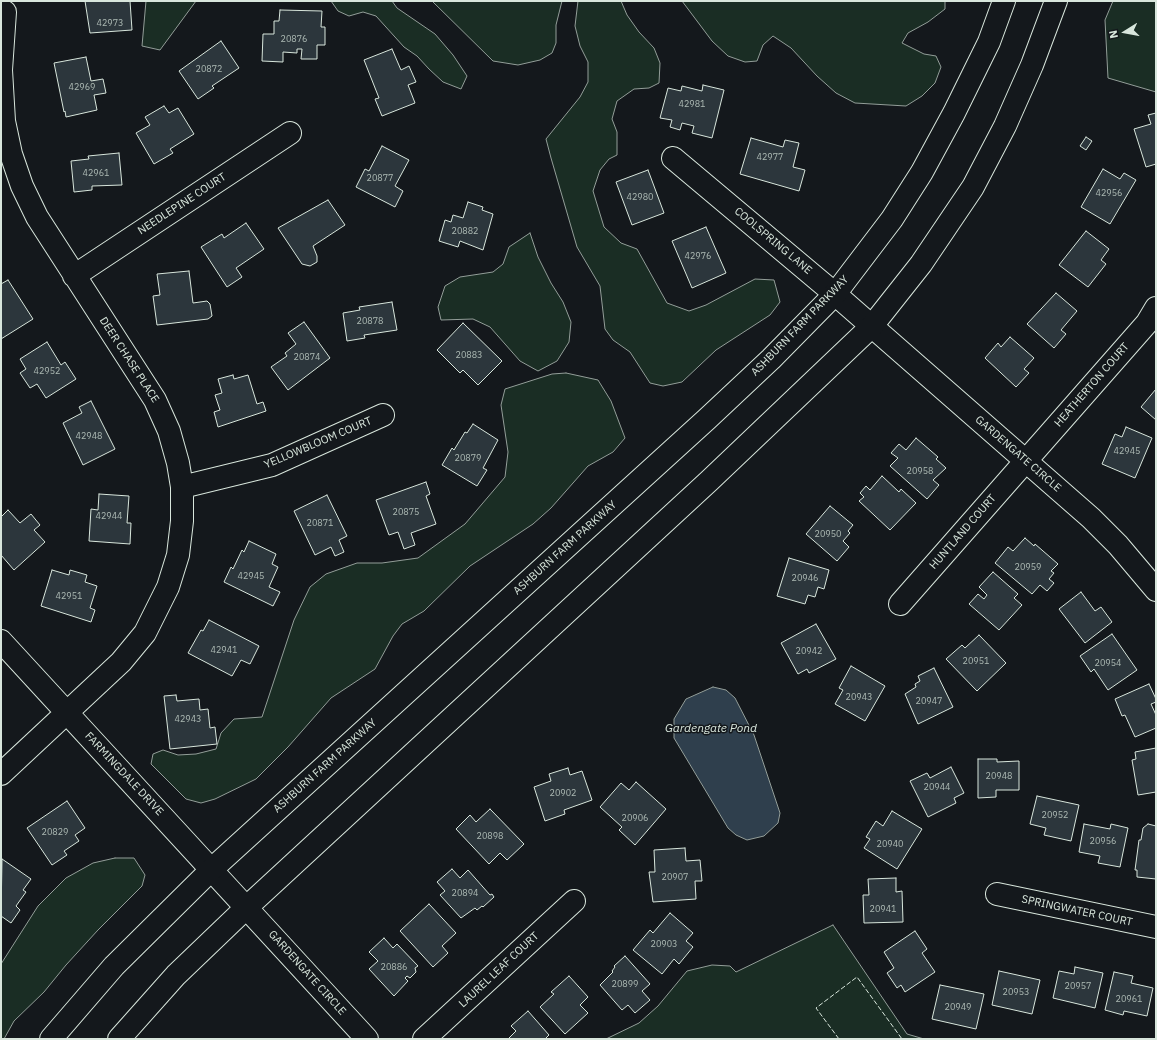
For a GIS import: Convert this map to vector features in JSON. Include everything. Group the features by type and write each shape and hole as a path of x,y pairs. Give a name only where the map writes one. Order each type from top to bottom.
{"street":[{"name":"ASHBURN FARM PARKWAY","path":"51,1039 114,966 212,869 707,419 771,359 835,294 892,219 922,172 954,113 985,49 1004,1"},
{"path":"118,1039 176,975 247,907 709,481 872,326 921,264 973,187 1005,126 1032,65 1056,1"},
{"name":"DEER CHASE PLACE","path":"1,774 121,662 145,633 168,587 178,555 182,521 182,487 178,464 169,430 155,400 37,217 22,186 11,154 4,121 1,87 5,12"},
{"name":"NEEDLEPINE COURT","path":"74,276 290,133"},
{"name":"COOLSPRING LANE","path":"673,158 872,326"},
{"name":"HEATHERTON COURT","path":"1026,461 1147,322 1156,308"},
{"name":"GARDENGATE CIRCLE","path":"872,326 1026,461 1118,545 1156,590"},
{"name":"YELLOWBLOOM COURT","path":"182,487 272,465 383,415"},
{"name":"HUNTLAND COURT","path":"900,604 1026,461"},
{"name":"FARMINGDALE DRIVE","path":"1,641 247,907"},
{"name":"SPRINGWATER COURT","path":"997,894 1156,927"},
{"name":"LAUREL LEAF COURT","path":"424,1039 574,901"},
{"name":"GARDENGATE CIRCLE","path":"247,907 367,1039"}],"green space":[{"path":"146,1 196,1 160,50 142,46"},
{"path":"331,1 392,1 397,8 435,34 453,55 467,76 461,89 443,82 417,56 404,47 376,16 363,12 349,16 338,11"},
{"path":"432,1 562,1 556,25 556,43 552,53 540,60 518,65 493,61"},
{"path":"578,1 621,1 627,15 639,32 654,48 660,63 659,83 649,88 634,89 617,101 612,119 617,132 617,155 609,159 600,170 593,191 604,227 621,243 637,249 667,303 689,311 706,305 755,279 774,280 780,302 770,315 716,350 682,382 663,386 650,383 630,352 613,340 605,329 600,286 577,247 551,158 546,139 580,97 588,82 588,62 580,46 575,26"},
{"path":"682,1 945,1 945,9 928,22 908,33 902,43 924,54 936,56 941,67 935,83 922,96 906,106 855,103 836,93 817,76 791,48 773,36 763,45 757,61 745,62 728,56 712,41"},
{"path":"1113,1 1156,1 1156,92 1108,78 1105,20"},
{"path":"530,233 538,257 551,283 563,302 571,322 569,342 557,361 538,371 520,361 490,327 473,319 441,320 438,307 445,286 460,277 493,272 503,264 509,247"},
{"path":"566,373 598,380 611,401 625,438 613,452 588,466 551,508 533,524 470,566 424,611 402,624 393,636 375,669 331,698 288,747 256,779 215,799 201,803 186,799 151,764 153,754 163,750 178,755 196,754 216,749 221,733 234,719 262,717 294,620 310,587 326,574 357,563 382,563 418,558 465,524 505,477 508,452 501,405 505,389 552,374"},
{"path":"115,858 134,858 145,875 142,886 98,930 44,992 14,1021 4,1039 1,1039 1,964 38,906 66,878 93,863"},
{"path":"833,925 907,1034 924,1039 606,1039 639,1023 658,1006 687,971 712,965 730,966 736,972"}],"water":[{"name":"Gardengate Pond","path":"713,687 726,690 735,698 754,735 780,813 778,823 764,836 747,840 736,835 728,828 674,738 674,719 686,699"}],"building":[{"path":"85,1 130,1 132,30 90,33"},
{"path":"280,10 322,11 321,27 325,27 325,45 317,45 317,59 301,59 302,49 297,49 297,53 283,52 283,62 262,61 263,34 274,34 274,21 279,21"},
{"path":"221,41 239,68 212,86 214,88 198,99 179,71"},
{"path":"392,49 401,70 409,66 416,82 408,85 415,103 382,116 375,99 379,98 364,60"},
{"path":"86,57 91,81 103,79 106,93 94,95 97,110 66,117 54,63"},
{"path":"703,85 724,90 712,138 692,133 694,126 682,123 680,130 670,127 672,120 660,118 668,88 681,91 682,86 702,91"},
{"path":"164,106 169,113 178,108 194,134 170,149 173,153 154,164 136,133 150,125 145,117"},
{"path":"1156,113 1156,164 1146,167 1134,129 1151,124 1148,115"},
{"path":"1086,137 1092,141 1086,150 1080,146"},
{"path":"751,138 783,147 785,140 799,143 793,167 805,170 799,191 740,174"},
{"path":"382,146 409,160 395,186 403,191 395,207 356,187 365,169 369,171"},
{"path":"119,153 122,185 92,186 92,190 74,192 71,161 89,159 88,156"},
{"path":"1103,169 1120,179 1124,173 1136,180 1110,224 1081,207"},
{"path":"648,170 664,213 632,225 616,182"},
{"path":"328,200 345,225 313,246 317,256 317,262 310,266 302,264 278,228"},
{"path":"468,202 483,207 482,210 493,214 483,250 460,241 458,247 439,241 445,220 451,222 453,215 463,218"},
{"path":"246,223 264,249 236,268 242,277 227,287 201,247 222,234 224,238"},
{"path":"706,227 726,273 692,288 672,241"},
{"path":"1086,231 1109,249 1101,260 1106,264 1088,287 1059,265"},
{"path":"189,271 193,303 207,301 210,304 212,316 208,319 157,325 153,296 160,295 157,274"},
{"path":"8,280 33,319 1,339 1,284"},
{"path":"1056,293 1077,311 1061,330 1066,334 1054,348 1027,324"},
{"path":"392,302 397,330 364,335 365,338 347,341 343,313 360,310 359,307"},
{"path":"304,322 330,358 288,390 271,367 287,356 285,353 296,344 288,333"},
{"path":"463,323 502,361 478,385 463,370 460,373 437,350"},
{"path":"1010,337 1034,358 1024,369 1029,373 1016,387 985,358 998,343 1001,347"},
{"path":"47,342 61,365 65,362 76,379 46,398 37,384 30,388 20,373 26,369 20,359"},
{"path":"233,375 234,379 248,375 257,404 263,402 266,411 218,427 214,412 220,410 215,395 222,393 218,379"},
{"path":"1156,389 1156,420 1141,407"},
{"path":"91,401 115,449 83,465 63,423 82,413 79,407"},
{"path":"473,424 498,440 483,468 487,470 477,486 442,465 452,448 454,450 465,432 467,433"},
{"path":"1126,427 1152,438 1135,478 1102,464 1115,434 1122,437"},
{"path":"916,438 938,457 936,459 946,468 933,480 939,485 927,499 890,466 898,458 891,453 899,444 906,450"},
{"path":"882,476 899,492 901,489 916,503 890,530 859,501 864,497 860,493 866,486 870,490"},
{"path":"426,482 430,494 426,496 436,524 411,533 415,545 404,549 398,532 389,535 376,500"},
{"path":"99,494 129,496 127,523 131,523 130,544 89,541 91,509 98,510"},
{"path":"327,495 347,536 339,540 344,552 335,556 331,547 315,555 294,511"},
{"path":"830,506 853,525 848,531 850,533 843,541 849,547 837,561 806,534"},
{"path":"8,510 20,523 31,514 40,525 34,530 45,542 14,570 1,555 1,517"},
{"path":"1025,538 1034,546 1035,544 1058,564 1051,571 1054,573 1049,579 1054,583 1047,591 1040,585 1032,594 995,563 1008,547 1013,551"},
{"path":"249,541 276,554 272,564 278,567 269,587 280,592 273,606 224,582 231,567 233,569 242,550 244,552"},
{"path":"789,558 829,570 824,589 818,587 815,597 808,595 805,604 777,596"},
{"path":"52,570 69,575 70,570 87,575 85,582 97,586 90,608 95,610 91,622 41,606"},
{"path":"993,572 1018,594 1014,598 1022,605 999,630 969,604 978,594 984,599 987,595 979,587"},
{"path":"1081,592 1095,611 1101,607 1112,622 1085,643 1059,609"},
{"path":"209,620 259,646 250,664 241,660 232,676 188,653 201,630 203,631"},
{"path":"816,624 836,659 809,673 807,669 798,674 781,643"},
{"path":"1112,634 1137,670 1108,690 1094,669 1091,672 1080,656"},
{"path":"979,635 1006,663 977,691 946,659 962,645 965,648"},
{"path":"851,666 885,686 865,721 835,704 843,690 839,688"},
{"path":"934,668 953,707 918,724 905,694 916,687 915,684 920,681 918,676"},
{"path":"1149,684 1156,699 1156,702 1151,704 1156,715 1156,728 1135,737 1125,715 1122,716 1115,699"},
{"path":"176,695 177,701 199,699 200,710 208,709 210,728 215,727 217,744 170,749 164,696"},
{"path":"1156,748 1156,792 1138,795 1132,760 1136,759 1135,752"},
{"path":"978,759 997,759 997,762 1019,761 1019,790 996,790 996,797 978,798"},
{"path":"951,767 964,793 954,798 956,803 928,817 910,781 927,773 930,778"},
{"path":"568,768 570,775 582,771 592,800 564,810 565,814 545,821 534,787 551,781 549,774"},
{"path":"636,782 666,809 635,845 619,830 622,827 600,807 621,783 629,790"},
{"path":"1037,796 1079,805 1071,841 1044,835 1046,828 1030,824"},
{"path":"67,801 85,828 75,835 79,841 64,851 67,855 52,865 27,828"},
{"path":"490,809 524,844 507,860 500,853 489,864 456,829 470,815 476,822"},
{"path":"892,811 922,829 897,869 864,848 870,839 866,837 876,821 883,826"},
{"path":"1084,824 1110,829 1111,824 1128,828 1120,867 1098,863 1100,856 1079,852"},
{"path":"1148,824 1156,826 1156,879 1137,877 1137,870 1135,870 1139,840 1141,840 1143,828"},
{"path":"685,848 686,861 700,860 702,881 695,881 696,899 653,902 649,872 655,872 654,850"},
{"path":"2,859 31,879 23,890 26,892 16,906 20,910 11,923 1,916"},
{"path":"452,869 460,878 468,870 490,895 492,894 494,897 483,907 482,906 477,910 475,908 461,918 440,895 445,891 437,882"},
{"path":"896,878 896,892 902,891 903,922 864,923 863,895 869,895 868,879"},
{"path":"429,904 456,933 442,946 448,953 433,967 400,931"},
{"path":"670,913 693,933 686,941 693,947 679,964 674,959 662,974 633,950 650,930 653,933"},
{"path":"915,931 927,949 922,953 935,972 905,992 901,985 897,988 887,973 894,968 884,952"},
{"path":"384,938 393,948 397,944 418,966 415,968 416,972 410,978 407,976 405,978 408,981 394,996 369,969 378,961 369,952"},
{"path":"625,956 650,984 642,991 650,1000 635,1013 628,1005 622,1010 600,985 613,972 614,966"},
{"path":"1075,967 1103,973 1095,1008 1053,998 1059,971 1074,974"},
{"path":"999,971 1040,980 1032,1014 992,1005"},
{"path":"1114,972 1133,976 1131,983 1153,988 1147,1016 1124,1011 1123,1015 1105,1010"},
{"path":"569,976 588,997 580,1005 588,1013 565,1034 540,1007 554,994 551,992"},
{"path":"940,985 984,994 976,1029 932,1019"},
{"path":"528,1011 549,1035 545,1039 508,1039 516,1031 511,1026"}],"fence":[{"path":"839,1039 816,1008 857,977 902,1039"}]}
